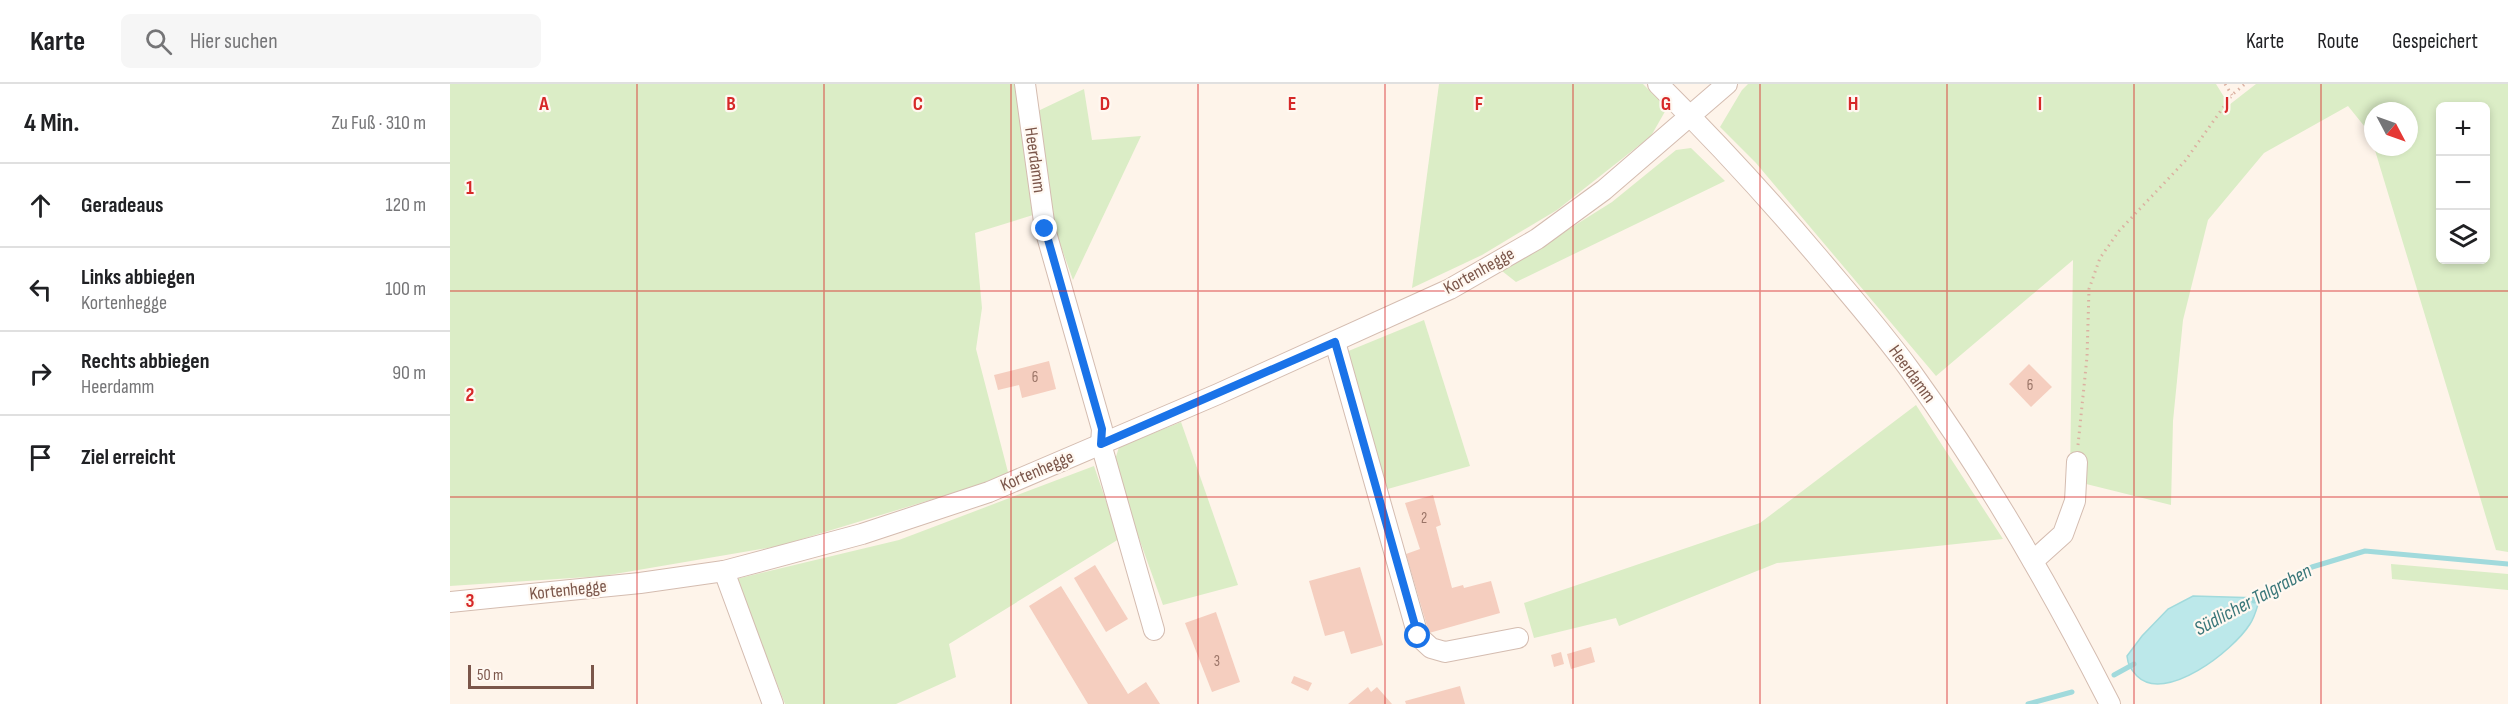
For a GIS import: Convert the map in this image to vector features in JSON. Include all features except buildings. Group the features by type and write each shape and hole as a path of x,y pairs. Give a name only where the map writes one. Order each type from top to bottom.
{"street":[{"name":"Heerdamm","path":"1025,84 1045,229 1102,429 1101,444 1154,630"},
{"name":"Heerdamm","path":"1658,84 1746,173 1877,327 1963,447 2033,561 2110,704"},
{"name":"Kortenhegge","path":"450,602 640,583 724,571 872,531 989,492 1335,342 1450,289 1537,239 1604,190 1727,84"},
{"path":"1335,342 1418,636 1431,648 1445,652 1518,638"},
{"path":"2033,561 2063,534 2075,501 2077,462"},
{"path":"724,571 773,704"}],"path":[{"path":"2225,84 2232,95"},
{"path":"2077,462 2087,357 2089,289 2100,258 2119,231 2185,161 2232,95 2246,84"}],"green space":[{"path":"450,84 1016,84 1033,215 975,233 982,308 976,349 1009,476 779,546 603,576 450,586"},
{"path":"1439,84 1643,84 1667,108 1651,136 1557,210 1482,255 1412,288"},
{"path":"1748,84 2216,84 2229,105 2256,84 2508,84 2508,552 2496,550 2377,156 2418,156 2418,102 2364,102 2364,126 2348,106 2264,153 2208,220 2183,320 2173,421 2171,505 2070,480 2073,260 1936,376 1756,163 1720,127"},
{"path":"1084,89 1092,140 1141,136 1073,280 1054,227 1038,111"},
{"path":"1691,148 1725,181 1516,282 1502,271 1612,202 1676,150"},
{"path":"1424,320 1470,466 1384,490 1346,352"},
{"path":"1916,405 2003,539 1777,563 1619,626 1616,618 1534,638 1524,603 1760,523"},
{"path":"1181,422 1238,585 1163,605 1113,466 1119,447"},
{"path":"1094,466 1119,539 949,644 956,677 896,704 785,704 736,579 899,540"},
{"path":"2391,564 2508,574 2508,590 2392,579"}],"water":[{"path":"2193,596 2260,598 2250,624 2241,635 2214,660 2198,671 2181,679 2164,683 2149,683 2137,676 2130,667 2127,656 2142,636 2168,609"}],"waterway":[{"name":"Südlicher Talgraben","path":"2254,601 2312,567 2365,551 2508,564"},
{"name":"Südlicher Talgraben","path":"2114,675 2134,664"},
{"name":"Südlicher Talgraben","path":"2028,704 2072,692"}],"route":[{"path":"1045,229 1102,429 1101,444 1335,342 1418,636"}]}
